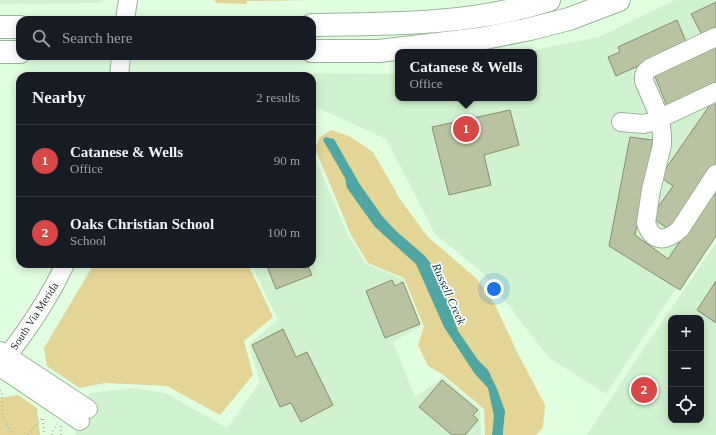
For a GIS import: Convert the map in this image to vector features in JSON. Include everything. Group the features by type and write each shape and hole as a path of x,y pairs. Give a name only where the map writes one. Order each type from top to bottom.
{"main road":[{"path":"316,25 396,24 444,20 488,14 549,0"},
{"path":"569,19 568,7 584,0"},
{"path":"316,51 379,50 480,39 530,29 569,19 619,0"},
{"path":"0,27 16,27"},
{"path":"0,52 16,52"}],"street":[{"path":"125,16 128,0"},
{"path":"716,37 650,68 643,75 644,81 660,118 662,127 662,145 650,198 646,224 648,229 655,237 664,239 673,236 680,229 716,174"},
{"path":"119,72 121,60"},
{"path":"621,122 643,124 660,118 716,92"},
{"name":"South Via Merida","path":"2,360 39,311 63,268"},
{"path":"2,360 84,415"}],"path":[{"path":"0,390 2,392 2,413 12,435"},
{"path":"28,435 42,418 44,435"},
{"path":"52,435 52,432 59,421 61,435"}],"shaded area":[{"path":"0,0 104,0 97,3 0,4"},
{"path":"214,0 315,0 246,1 247,4 217,3"},
{"path":"675,0 716,0 716,228 606,394 549,358 484,274 435,234 386,139 316,107 316,73 395,74 395,101 537,101 537,49 599,37"},
{"path":"331,130 349,136 373,152 400,199 427,236 477,279 495,305 517,352 545,405 543,428 536,435 485,435 484,409 442,374 428,366 418,345 424,327 404,278 368,263 351,235 316,150 316,146 320,137"},
{"path":"316,160 348,235 366,264 403,279 421,326 393,342 415,397 443,377 480,409 481,435 76,435 71,424 90,393 133,388 166,393 227,428 260,382 249,344 278,320 253,268 316,268"},
{"path":"716,243 716,435 587,435 640,354"},
{"path":"92,268 250,268 273,317 244,341 253,375 220,415 167,386 105,383 80,388 47,366 44,348"},
{"path":"18,395 37,408 40,435 0,435 0,398"}],"water":[{"path":"325,137 334,139 359,183 382,216 396,231 425,256 436,270 458,331 478,360 488,370 497,389 505,411 503,435 492,435 494,416 488,388 475,374 444,327 416,264 375,227 347,188 345,178 323,140"}],"building":[{"path":"716,2 716,30 703,37 691,14"},
{"path":"677,20 687,44 616,76 608,57 620,52 618,47"},
{"path":"716,45 716,84 667,106 654,74"},
{"path":"712,102 716,105 716,164 671,231 651,217 673,186 660,177"},
{"path":"510,110 519,145 484,155 491,185 449,195 432,127"},
{"path":"630,137 653,140 635,235 668,259 716,187 716,236 680,290 609,246"},
{"path":"268,268 309,268 312,275 276,289"},
{"path":"392,280 395,286 403,282 420,324 385,338 366,291"},
{"path":"716,281 716,323 697,310"},
{"path":"283,329 296,357 307,352 333,405 301,422 291,403 280,407 252,345"},
{"path":"442,380 478,410 473,415 478,420 465,435 452,435 419,407"}],"place":[{"name":"Catanese & Wells","path":"466,129"},
{"name":"Oaks Christian School","path":"644,390"}],"water label":[{"name":"Russell Creek","path":"449,294"}]}
